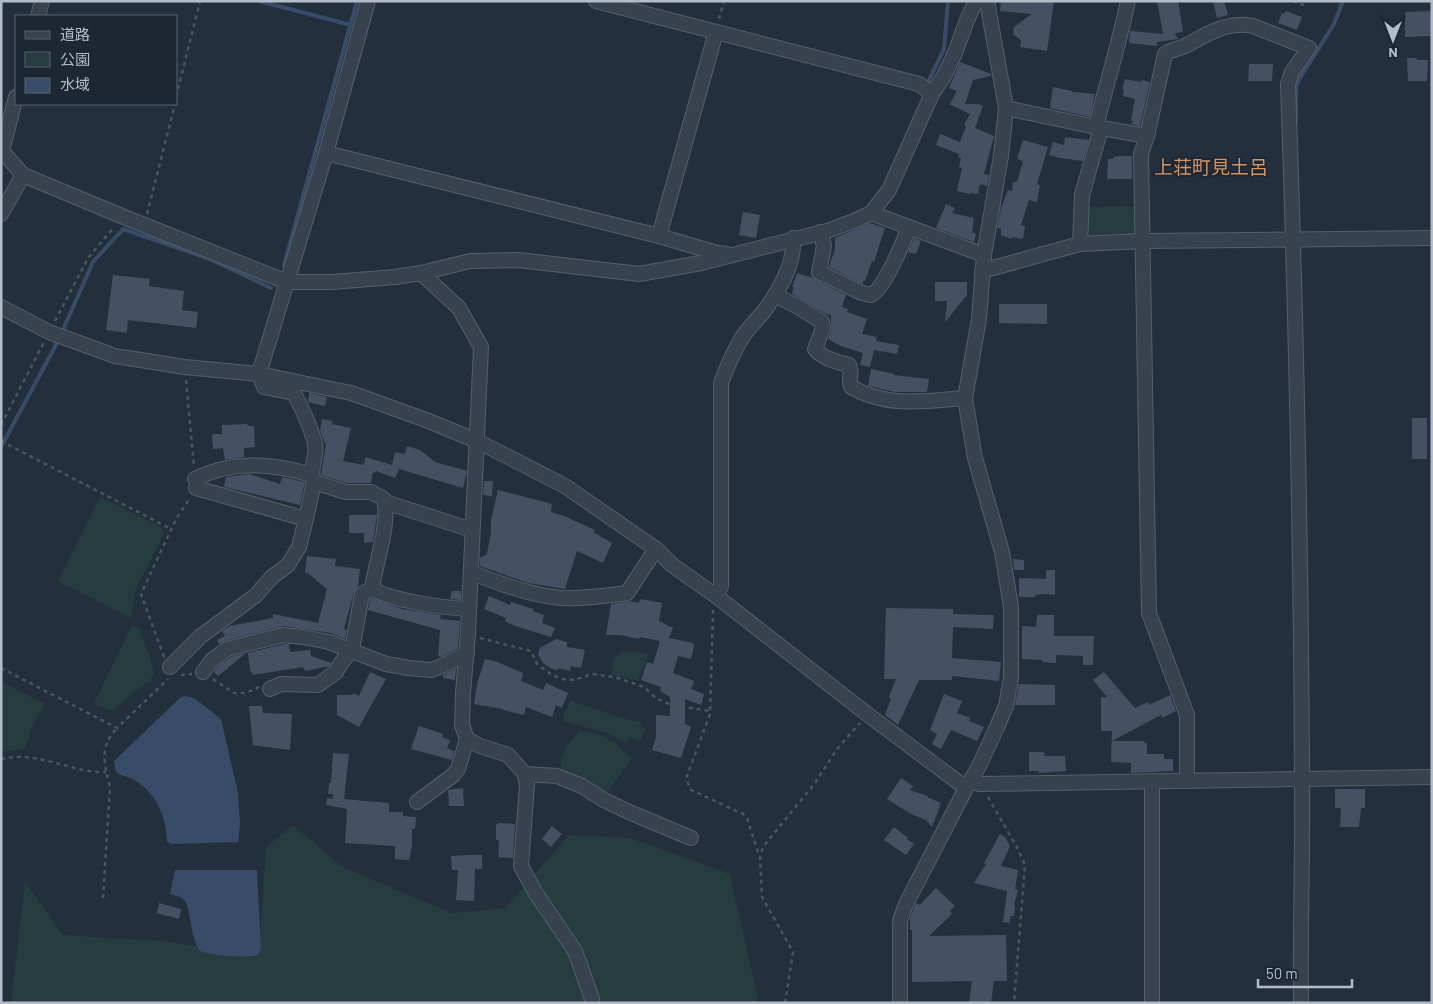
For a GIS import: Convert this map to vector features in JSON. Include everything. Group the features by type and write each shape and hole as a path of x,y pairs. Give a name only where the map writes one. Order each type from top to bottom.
{"street":[{"path":"38,15 42,1"},
{"path":"171,671 200,636 255,596 272,577 288,566 299,548 312,479 314,443 294,393 264,387 259,374 326,153 368,1"},
{"path":"596,1 918,84 932,94"},
{"path":"15,101 2,150 23,174 124,217 288,282 332,282 395,277 421,273 470,261 519,260 638,274 701,263 820,232 854,221 871,213 889,190 932,94 944,76 976,1"},
{"path":"900,1003 900,921 906,904 972,784 1006,706 1011,678 1011,607 1002,552 975,458 965,398 979,318 984,255 1006,108 987,1"},
{"path":"1080,244 1082,195 1099,128 1108,75 1128,1"},
{"path":"1188,780 1187,715 1149,613 1142,154 1165,54 1170,50 1185,47 1218,28 1234,24 1253,26 1309,48 1292,72 1288,84 1293,239 1302,778 1301,1003"},
{"path":"659,236 716,32"},
{"path":"1006,108 1099,128 1147,136"},
{"path":"326,153 659,236 717,253 731,254"},
{"path":"1,214 23,174"},
{"path":"871,213 984,255"},
{"path":"820,232 824,246 819,272 862,293 871,295 877,290 892,265 909,227"},
{"path":"716,596 720,586 721,383 729,359 743,336 765,310 789,265 794,249 793,238"},
{"path":"982,271 1080,244 1144,241 1432,238"},
{"path":"417,802 452,776 458,769 467,739 462,725 463,693 470,609 481,347 459,308 421,273"},
{"path":"774,295 822,322 823,328 815,349 819,354 830,360 849,366 851,368 850,387 858,392 900,402 965,398"},
{"path":"1,307 49,332 115,356 185,367 259,374 351,393 478,441 565,486 656,549 672,566 716,596 867,714 972,784 1432,777"},
{"path":"195,484 222,468 256,465 286,468 346,492 371,492 384,498 383,544 376,563 372,588 362,594 352,650 336,672 318,685 281,684 270,689"},
{"path":"195,484 306,518"},
{"path":"385,502 472,530"},
{"path":"471,572 503,585 559,598 584,598 627,593 656,549"},
{"path":"372,588 382,593 440,607 470,609"},
{"path":"203,672 212,660 228,649 283,635 303,636 329,642 386,664 431,670 467,653"},
{"path":"467,739 480,746 508,755 525,774 527,785 521,866 535,892 575,951 592,998"},
{"path":"525,774 556,776 582,786 604,800 629,812 691,838"},
{"path":"1152,781 1152,1003"}],"path":[{"path":"178,89 200,1"},
{"path":"716,32 724,1"},
{"path":"1293,1 1304,5"},
{"path":"144,225 174,105"},
{"path":"1,425 88,258 124,217"},
{"path":"171,671 141,594 171,529 195,484 185,367"},
{"path":"1,441 171,529"},
{"path":"716,596 713,611 710,711 687,776 688,785 691,790 743,814 747,818 760,857 762,897 793,952 784,1003"},
{"path":"468,633 493,642 531,651 537,664 552,675 563,679 574,680 592,674 615,677 644,687 657,699 672,705 710,711"},
{"path":"1,668 117,728"},
{"path":"103,898 110,787 106,772 105,742 171,671 203,672 234,693 246,693 263,686 270,689"},
{"path":"760,857 763,848 815,783 837,749 867,714"},
{"path":"1,759 12,756 29,756 81,770 106,772"},
{"path":"972,784 1018,849 1025,866 1014,1003"}],"green space":[{"path":"1138,206 1138,235 1089,238 1085,234 1086,207"},
{"path":"100,497 161,527 164,531 135,591 131,618 58,581"},
{"path":"132,625 140,630 154,673 151,679 114,709 110,710 94,703"},
{"path":"622,652 648,654 638,681 612,674 614,659"},
{"path":"1,682 45,704 32,726 25,749 1,752"},
{"path":"571,701 629,720 639,721 645,730 640,741 630,737 625,743 612,735 564,721 563,714"},
{"path":"580,731 602,736 632,758 606,794 591,782 561,770 563,754"},
{"path":"293,825 344,868 452,913 505,908 569,835 630,838 730,874 757,995 757,1003 11,1003 25,882 63,935 161,941 259,955 266,847"}],"water":[{"path":"184,696 194,698 221,719 238,793 240,825 238,842 172,844 167,842 162,816 153,797 140,784 133,779 118,774 116,770 114,761"},
{"path":"175,870 257,870 261,948 258,955 229,956 200,951 196,945 185,901 170,894"}],"building":[{"path":"1001,1 1054,1 1047,51 1020,47 1021,40 1013,34 1014,27 1032,14 1000,11"},
{"path":"1157,1 1178,1 1183,32 1175,33 1178,39 1157,42 1157,46 1129,43 1130,31 1163,34"},
{"path":"1213,1 1224,1 1228,15 1217,18"},
{"path":"1286,11 1302,17 1297,30 1278,23 1282,13 1284,14"},
{"path":"1432,11 1432,36 1405,37 1405,12"},
{"path":"1407,58 1428,60 1427,81 1408,81"},
{"path":"960,62 991,74 991,76 973,80 965,104 983,106 975,128 994,136 984,174 989,175 987,186 980,184 978,194 957,191 962,168 959,167 961,158 958,157 959,154 936,145 940,134 960,142 966,126 964,125 970,114 949,104 957,91 949,88"},
{"path":"1249,64 1273,64 1272,81 1248,81"},
{"path":"1125,79 1150,82 1140,126 1132,124 1133,121 1131,120 1135,99 1123,96 1124,90 1122,89"},
{"path":"1053,87 1072,92 1095,94 1090,117 1050,108"},
{"path":"1065,137 1089,140 1083,161 1049,155 1053,142 1064,145"},
{"path":"1023,140 1048,147 1037,184 1040,185 1037,202 1029,200 1021,225 1025,226 1023,239 1012,237 1012,239 1001,235 1001,229 997,228 1001,208 1008,190 1012,191 1013,182 1017,182 1023,161 1017,159"},
{"path":"1132,156 1132,179 1107,179 1108,159"},
{"path":"946,204 955,208 952,213 974,218 972,232 976,234 974,242 936,228"},
{"path":"743,212 760,215 756,238 739,235"},
{"path":"870,223 885,228 874,262 872,261 865,281 862,284 829,267 835,249 835,238"},
{"path":"914,238 921,241 916,254 908,252"},
{"path":"797,273 813,278 846,295 842,307 848,309 847,312 867,319 862,334 877,337 876,341 899,345 897,354 874,350 870,367 860,365 863,353 841,346 828,339 831,331 831,315 792,294 794,287 792,287"},
{"path":"113,275 150,279 149,286 184,291 182,310 198,312 196,328 128,320 127,333 106,330"},
{"path":"935,282 967,282 967,295 945,322 947,301 935,301"},
{"path":"999,304 1047,304 1047,324 999,323"},
{"path":"871,369 894,375 929,379 927,392 895,392 868,386"},
{"path":"309,393 327,397 325,406 308,402"},
{"path":"1412,418 1427,418 1427,459 1412,459"},
{"path":"322,419 332,421 332,424 351,428 343,461 363,465 366,457 392,465 395,452 405,454 407,446 420,450 435,462 467,471 463,488 399,469 395,478 376,471 375,473 373,472 371,483 347,483 321,475 326,443 320,430"},
{"path":"247,424 248,426 254,426 255,447 244,448 244,457 225,460 223,448 213,449 212,434 222,434 222,425"},
{"path":"249,474 280,484 282,477 305,482 300,505 224,487 226,477"},
{"path":"484,481 493,481 492,496 483,495"},
{"path":"498,490 552,504 551,512 595,530 593,532 612,543 603,563 577,551 565,589 528,583 480,566 480,558 487,554 491,533 491,520"},
{"path":"349,515 377,515 373,542 364,543 364,533 349,533"},
{"path":"307,556 336,559 335,566 360,569 358,586 354,592 344,629 347,630 345,639 331,633 284,626 219,644 217,640 225,636 222,631 230,626 273,618 273,614 318,623 327,589 305,572"},
{"path":"1013,559 1024,560 1024,570 1014,570"},
{"path":"1046,570 1055,570 1055,595 1044,594 1035,595 1035,597 1019,597 1019,578 1046,579"},
{"path":"452,591 461,591 461,600 450,599"},
{"path":"489,596 510,605 511,602 533,609 533,611 544,615 542,623 555,628 551,637 515,626 505,621 506,618 484,609"},
{"path":"372,598 402,609 441,615 440,619 460,621 458,648 441,657 438,656 440,630 368,610 370,599"},
{"path":"640,599 662,603 659,621 673,628 669,638 693,643 694,646 691,659 678,656 673,673 694,681 691,689 704,694 701,705 685,699 685,724 691,727 681,758 652,750 656,737 656,715 670,716 670,697 660,691 661,687 641,680 647,662 653,664 660,641 640,637 639,639 621,635 606,635 611,604 629,601 639,603"},
{"path":"886,608 953,609 953,614 994,615 993,629 953,627 952,658 1001,662 999,681 952,676 952,680 919,680 898,725 885,715 896,679 884,679"},
{"path":"1037,615 1054,615 1054,636 1094,636 1093,665 1083,665 1083,656 1056,655 1056,663 1022,659 1022,626 1036,627"},
{"path":"556,639 567,642 567,647 585,650 581,668 571,666 570,671 558,668 558,670 552,669 543,663 538,654 540,648"},
{"path":"289,644 290,652 310,650 311,656 331,663 330,666 305,671 303,667 253,675 250,670 248,653"},
{"path":"246,653 218,676 214,672 218,666 231,657"},
{"path":"485,659 495,661 523,673 521,681 543,690 546,683 568,693 562,708 556,705 552,717 526,707 524,715 474,704 477,684"},
{"path":"456,668 455,680 443,678 443,675"},
{"path":"370,672 386,679 359,727 337,715 337,695 353,695 354,693 359,696"},
{"path":"1104,672 1135,708 1148,702 1149,705 1170,695 1176,711 1162,718 1161,715 1112,741 1144,741 1144,743 1147,743 1147,754 1164,754 1164,759 1173,759 1173,771 1131,773 1131,763 1111,762 1112,731 1101,731 1101,697 1107,697 1093,680"},
{"path":"1019,684 1055,685 1055,705 1015,705"},
{"path":"944,694 962,701 957,713 970,718 969,721 984,727 977,741 951,730 941,749 932,744 937,734 930,730"},
{"path":"249,706 262,706 263,713 292,714 290,750 253,745"},
{"path":"419,726 443,734 442,737 450,740 447,748 454,751 452,760 411,749"},
{"path":"1029,752 1044,752 1045,756 1065,756 1066,771 1039,773 1038,771 1029,771"},
{"path":"333,753 349,754 344,799 389,803 389,812 403,812 403,816 416,817 415,829 412,829 412,847 409,860 395,859 395,846 345,843 347,809 326,805 327,798 333,799 333,794 328,794 329,783 331,783"},
{"path":"901,778 913,786 910,790 941,803 932,827 926,820 911,814 887,799"},
{"path":"463,788 464,806 449,806 448,790"},
{"path":"1335,789 1365,789 1365,808 1361,808 1359,827 1340,827 1341,808 1335,808"},
{"path":"499,823 515,824 513,858 498,857 499,840 496,840 496,825"},
{"path":"552,826 562,834 551,847 542,839"},
{"path":"894,827 914,844 906,855 884,840"},
{"path":"1000,834 1005,837 1010,846 1001,866 1018,870 1015,889 1018,890 1014,905 1014,916 1011,916 1009,923 1003,922 1007,891 974,883 986,864 984,863"},
{"path":"482,855 482,869 475,869 474,901 456,900 458,870 452,870 451,856"},
{"path":"936,888 955,906 950,911 952,914 929,936 1006,935 1007,981 994,981 991,1003 969,1003 972,981 912,982 912,930 910,930 910,918 916,903 920,905"},
{"path":"159,903 181,909 179,919 157,913"}],"waterway":[{"path":"259,1 351,25"},
{"path":"284,265 357,1"},
{"path":"931,87 928,82 944,49 948,1"},
{"path":"1296,123 1296,87 1334,24 1343,1"},
{"path":"1,447 58,341 93,262 123,229 210,259 271,288"}],"district":[{"name":"上荘町見土呂","path":"1211,167"}]}
